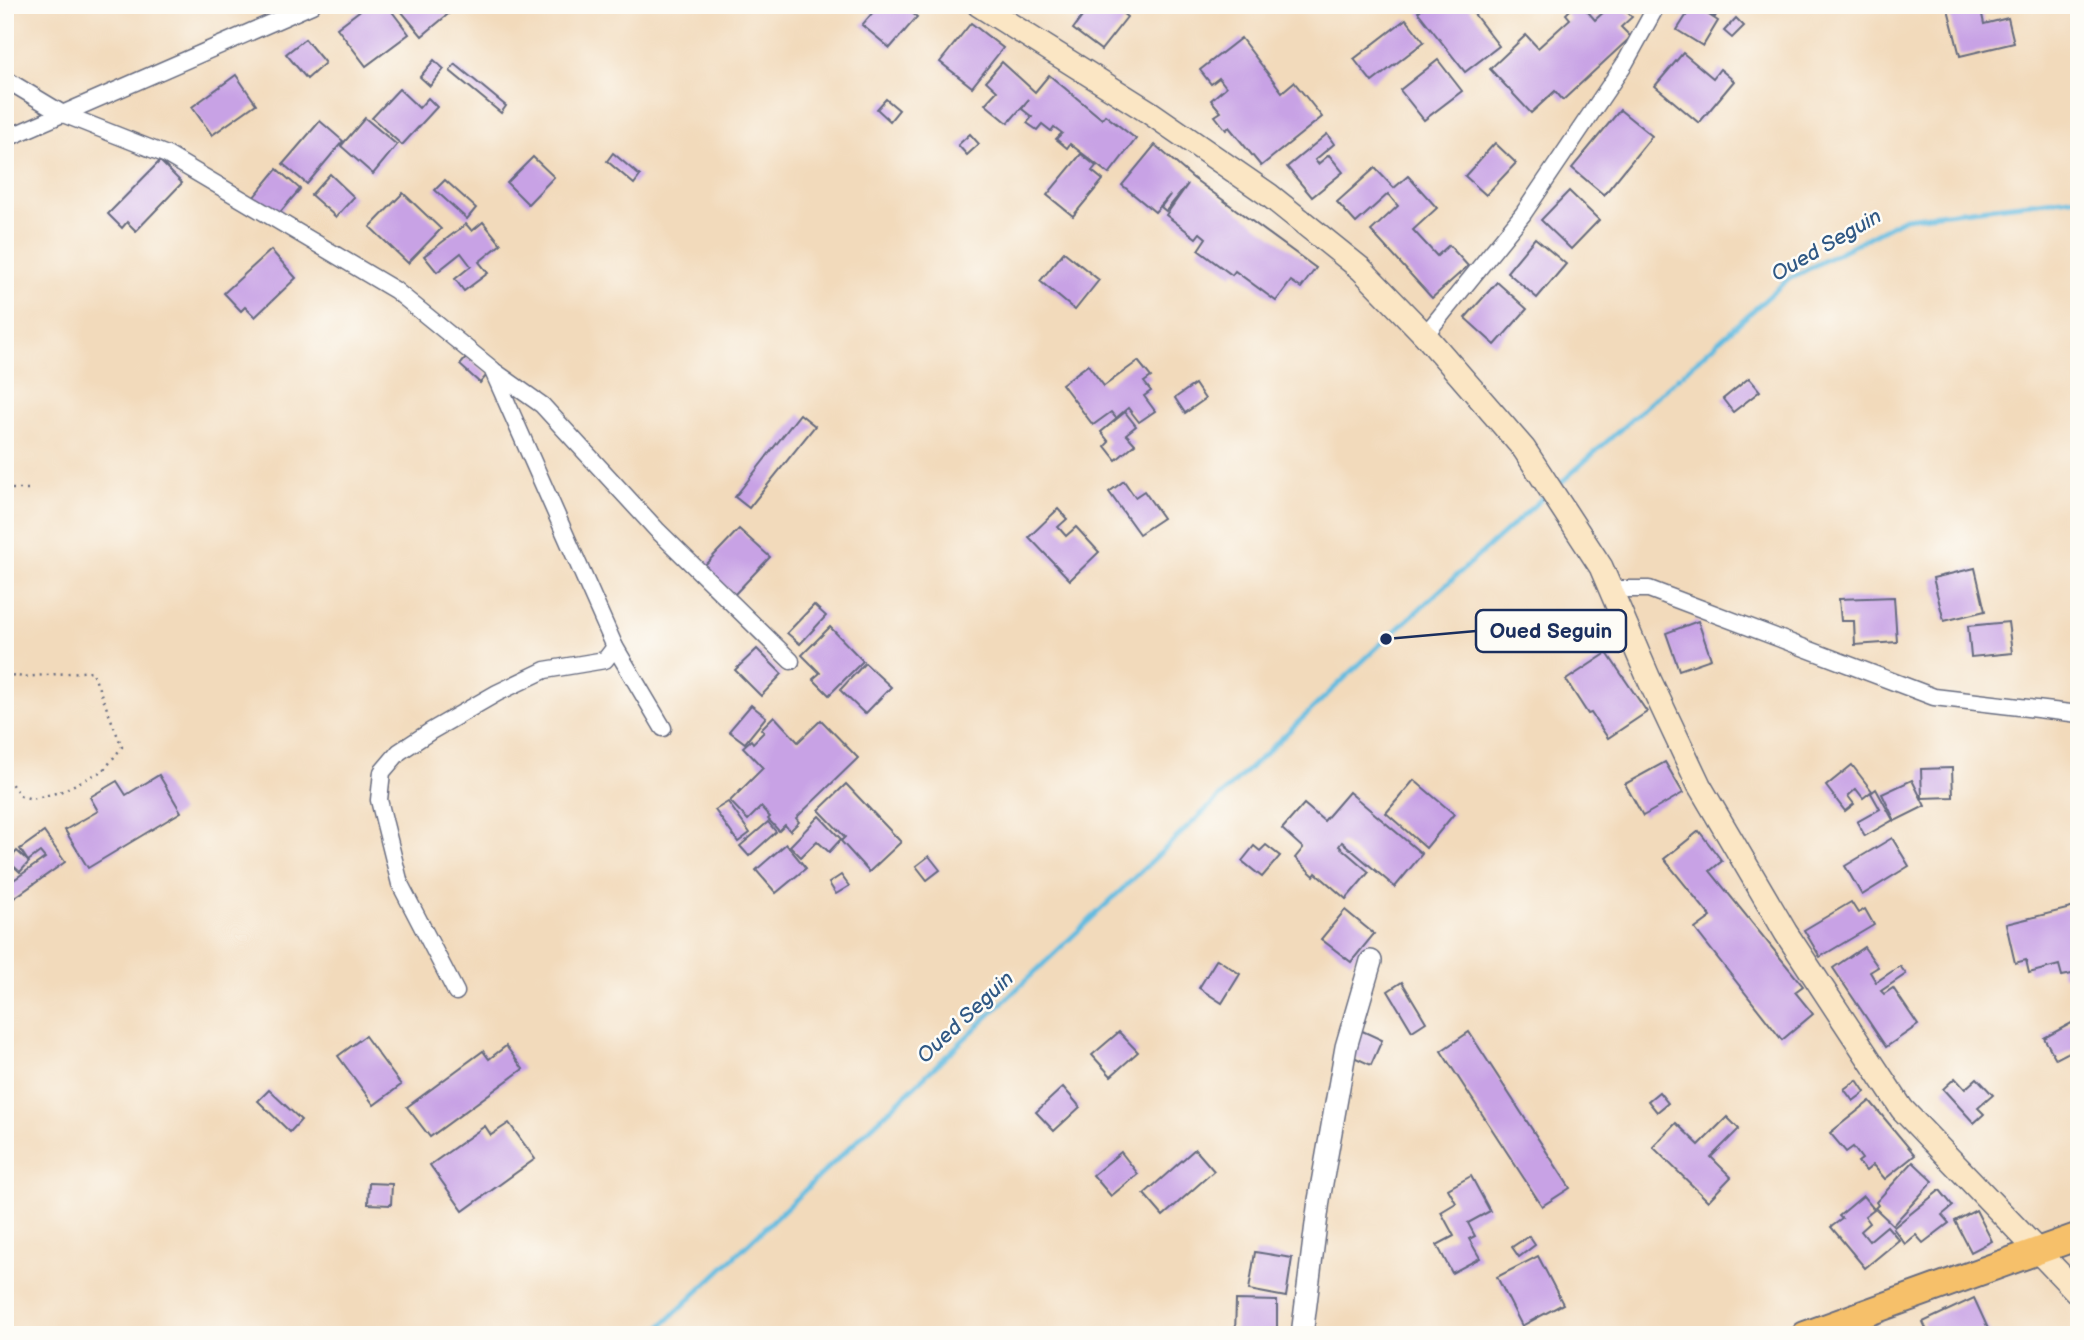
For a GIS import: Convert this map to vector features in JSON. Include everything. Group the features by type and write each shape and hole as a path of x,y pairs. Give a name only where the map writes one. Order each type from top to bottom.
{"main road":[{"path":"979,5 1149,112 1269,195 1361,269 1425,335 1524,449 1601,566 1649,679 1699,785 1786,933 1902,1109 2079,1294"},
{"path":"1805,1335 2079,1236"}],"street":[{"path":"5,139 312,5"},
{"path":"1425,335 1522,214 1625,63 1657,5"},
{"path":"5,79 63,114 167,155 395,290 492,369 542,405 657,530 791,661"},
{"path":"492,369 615,647 663,728"},
{"path":"1611,589 1649,589 1934,697 2079,714"},
{"path":"456,992 400,884 380,800 382,772 399,752 497,693 545,670 605,660 615,647"},
{"path":"1302,1335 1319,1200 1346,1047 1371,961"}],"path":[{"path":"5,488 27,489"},
{"path":"5,674 23,677 92,671 122,747 104,770 60,792 32,799 21,796 5,776"}],"building":[{"path":"367,5 387,5 409,34 366,66 337,28"},
{"path":"396,5 459,5 422,36"},
{"path":"879,5 902,5 917,17 890,48 862,25"},
{"path":"1091,5 1112,5 1127,17 1101,50 1073,29"},
{"path":"1272,5 1288,5 1276,12"},
{"path":"1426,5 1467,5 1499,46 1465,72 1418,12"},
{"path":"1575,5 1582,5 1595,20 1608,8 1606,5 1625,5 1623,7 1632,17 1621,27 1631,37 1563,100 1555,91 1531,113 1490,69 1526,35 1538,48 1570,19 1566,14"},
{"path":"1693,5 1718,21 1703,46 1677,30"},
{"path":"1695,5 1721,5 1715,17"},
{"path":"1947,5 1980,5 1984,24 2008,18 2014,43 1960,56"},
{"path":"1736,18 1744,26 1732,38 1724,31"},
{"path":"1406,19 1424,42 1372,82 1354,59"},
{"path":"971,23 1003,48 972,87 940,62"},
{"path":"1241,38 1282,92 1294,82 1322,117 1261,166 1229,127 1226,130 1215,116 1221,112 1211,100 1226,87 1219,78 1211,84 1200,70"},
{"path":"305,39 325,63 307,79 286,54"},
{"path":"1683,53 1713,78 1720,69 1734,81 1699,123 1655,86"},
{"path":"434,60 444,69 430,86 420,77"},
{"path":"1438,60 1462,91 1424,120 1400,90"},
{"path":"1002,62 1035,92 1049,75 1102,119 1105,115 1136,139 1109,174 1070,144 1067,148 1056,139 1062,133 1054,127 1051,131 1042,124 1037,130 1027,123 1032,117 1022,109 1029,99 1008,123 985,104 997,91 986,81"},
{"path":"455,64 506,106 501,113 450,71"},
{"path":"236,75 256,104 212,135 192,107"},
{"path":"399,89 419,108 428,98 437,107 402,145 372,118"},
{"path":"886,99 899,110 890,121 877,109"},
{"path":"1620,110 1652,136 1604,195 1572,168"},
{"path":"365,118 397,145 373,174 341,146"},
{"path":"320,121 343,141 307,184 283,164"},
{"path":"970,134 979,144 967,155 958,145"},
{"path":"1327,134 1334,144 1315,160 1318,164 1329,155 1343,172 1312,197 1287,167"},
{"path":"1495,143 1516,163 1486,195 1465,176"},
{"path":"1155,145 1193,178 1316,268 1301,288 1291,281 1276,301 1235,271 1232,275 1198,250 1206,238 1200,233 1196,238 1166,215 1188,184 1166,211 1161,207 1170,195 1155,212 1122,185"},
{"path":"613,153 640,176 634,184 607,161"},
{"path":"1081,154 1096,166 1092,171 1103,180 1073,216 1047,195"},
{"path":"533,157 554,177 528,204 507,183"},
{"path":"160,161 182,183 136,231 127,222 122,228 108,214"},
{"path":"1375,168 1394,188 1408,176 1437,208 1413,230 1437,256 1449,245 1468,266 1432,298 1371,231 1398,206 1388,194 1356,223 1337,202"},
{"path":"277,169 300,189 276,217 253,198"},
{"path":"330,174 354,197 336,217 311,195"},
{"path":"445,180 476,208 467,219 435,190"},
{"path":"1569,191 1599,220 1571,249 1541,220"},
{"path":"403,193 441,229 408,263 370,227"},
{"path":"483,222 501,244 479,262 488,273 464,291 455,279 471,266 461,253 437,272 424,256 466,224 472,231"},
{"path":"1535,238 1566,264 1537,298 1507,272"},
{"path":"271,250 296,278 255,317 245,307 241,311 224,293"},
{"path":"1064,252 1099,280 1075,310 1040,281"},
{"path":"1497,282 1527,309 1495,345 1465,318"},
{"path":"467,357 487,375 480,383 460,365"},
{"path":"1138,361 1151,377 1144,382 1151,391 1144,396 1155,411 1139,422 1128,408 1116,418 1111,412 1093,425 1062,384 1088,365 1104,386"},
{"path":"1749,378 1760,391 1733,412 1723,399"},
{"path":"1195,384 1205,399 1185,413 1175,398"},
{"path":"1125,412 1136,426 1126,434 1135,444 1116,460 1105,446 1109,442 1101,432"},
{"path":"800,414 815,426 749,508 735,497"},
{"path":"1124,481 1135,497 1144,491 1163,518 1139,534 1109,492"},
{"path":"1058,509 1067,519 1058,527 1066,536 1076,527 1099,552 1070,580 1029,537"},
{"path":"739,529 770,557 734,595 703,567"},
{"path":"1975,568 1985,611 1944,621 1933,578"},
{"path":"1894,597 1897,642 1855,645 1854,621 1841,621 1839,599"},
{"path":"814,605 826,616 800,644 787,633"},
{"path":"1698,621 1711,659 1679,670 1666,633"},
{"path":"2008,622 2012,653 1971,657 1968,626"},
{"path":"830,627 863,661 829,695 813,679 820,673 802,655"},
{"path":"757,649 782,674 761,696 735,670"},
{"path":"1607,653 1647,712 1608,738 1591,713 1588,714 1566,680"},
{"path":"865,663 891,687 865,714 840,690"},
{"path":"751,705 766,717 745,743 729,731"},
{"path":"774,716 798,742 821,720 858,758 796,818 799,822 790,831 785,825 779,831 761,807 748,820 730,801 763,768 743,747 751,740 753,743 764,732 761,729"},
{"path":"1665,762 1683,793 1643,816 1625,784"},
{"path":"1852,765 1872,791 1863,798 1856,789 1848,796 1854,804 1845,811 1826,786"},
{"path":"1952,768 1953,797 1922,798 1921,769"},
{"path":"159,775 181,812 88,868 65,830 98,811 90,797 117,781 126,795"},
{"path":"1414,780 1454,814 1426,848 1386,813"},
{"path":"1912,780 1925,806 1895,821 1882,794"},
{"path":"846,784 901,842 869,872 841,841 845,837 819,810"},
{"path":"1876,789 1893,820 1865,836 1857,822 1880,809 1871,793"},
{"path":"1349,792 1422,854 1395,887 1342,842 1339,846 1369,872 1346,899 1316,873 1314,876 1295,858 1303,848 1282,829 1304,804 1324,821"},
{"path":"728,802 750,833 738,842 715,810"},
{"path":"819,816 841,839 829,852 817,841 801,857 790,846"},
{"path":"768,822 776,832 749,856 740,846"},
{"path":"1699,831 1722,861 1710,871 1803,986 1795,992 1813,1014 1782,1040 1695,929 1711,917 1664,859"},
{"path":"44,832 65,862 14,898 5,886 45,858 40,852 28,861 20,849"},
{"path":"1892,838 1909,866 1862,895 1845,866"},
{"path":"786,844 806,868 776,893 756,870"},
{"path":"1266,845 1280,856 1262,877 1242,861 1254,846 1260,851"},
{"path":"17,851 29,862 20,872 8,861"},
{"path":"929,856 940,870 927,880 916,866"},
{"path":"841,875 849,886 836,894 829,883"},
{"path":"1851,902 1858,913 1865,909 1874,925 1820,957 1804,930"},
{"path":"2079,906 2079,963 2074,964 2077,973 2062,976 2059,965 2029,973 2026,960 2015,963 2006,924"},
{"path":"1345,910 1374,934 1351,962 1321,939"},
{"path":"1864,947 1878,967 1870,972 1876,982 1900,966 1906,974 1881,991 1884,994 1893,988 1918,1025 1886,1047 1833,968"},
{"path":"1217,959 1240,974 1222,1003 1199,988"},
{"path":"1402,982 1426,1022 1412,1031 1388,991"},
{"path":"2079,1019 2079,1047 2056,1059 2044,1038"},
{"path":"1358,1029 1382,1040 1371,1065 1347,1054"},
{"path":"1119,1032 1138,1052 1111,1076 1092,1055"},
{"path":"1469,1032 1570,1188 1542,1206 1441,1051"},
{"path":"365,1036 401,1085 374,1105 338,1056"},
{"path":"506,1046 523,1069 430,1137 407,1107 483,1051 489,1059"},
{"path":"1955,1078 1965,1089 1977,1078 1993,1095 1978,1108 1984,1114 1974,1123 1943,1089"},
{"path":"1857,1080 1865,1092 1853,1101 1844,1089"},
{"path":"1063,1087 1080,1107 1054,1131 1036,1112"},
{"path":"269,1090 301,1120 290,1132 258,1101"},
{"path":"1659,1092 1668,1103 1657,1112 1648,1101"},
{"path":"1870,1101 1915,1155 1885,1179 1873,1165 1866,1171 1858,1162 1862,1159 1853,1147 1846,1152 1830,1133"},
{"path":"1727,1117 1739,1129 1711,1157 1731,1177 1708,1201 1653,1147 1676,1123 1699,1145"},
{"path":"509,1123 535,1159 463,1211 430,1165 485,1126 491,1135"},
{"path":"1195,1149 1214,1171 1163,1216 1144,1194"},
{"path":"1121,1152 1138,1174 1111,1196 1093,1175"},
{"path":"1913,1162 1933,1181 1893,1225 1875,1208 1878,1205 1876,1202"},
{"path":"1471,1176 1490,1211 1468,1223 1475,1236 1469,1239 1480,1258 1452,1273 1437,1245 1454,1236 1441,1212 1456,1203 1448,1189"},
{"path":"369,1183 392,1184 391,1205 368,1204"},
{"path":"1940,1190 1953,1206 1942,1215 1949,1223 1923,1243 1916,1235 1905,1244 1893,1228"},
{"path":"1863,1196 1874,1209 1865,1216 1870,1223 1861,1231 1869,1241 1887,1226 1899,1240 1865,1268 1831,1227 1842,1219 1839,1216"},
{"path":"1976,1210 1992,1241 1971,1252 1955,1221"},
{"path":"1529,1236 1535,1245 1519,1257 1512,1247"},
{"path":"1255,1252 1292,1258 1286,1297 1249,1290"},
{"path":"1538,1256 1563,1304 1522,1326 1497,1277"},
{"path":"1974,1298 1991,1335 1929,1335 1923,1322"},
{"path":"1236,1300 1277,1301 1277,1335 1235,1335"}],"waterway":[{"name":"Oued Seguin","path":"1555,488 1787,280 1905,218 2079,197"},
{"name":"Oued Seguin","path":"652,1335 1386,639 1547,494"}],"place":[{"name":"Oued Seguin","path":"1386,639"}]}
